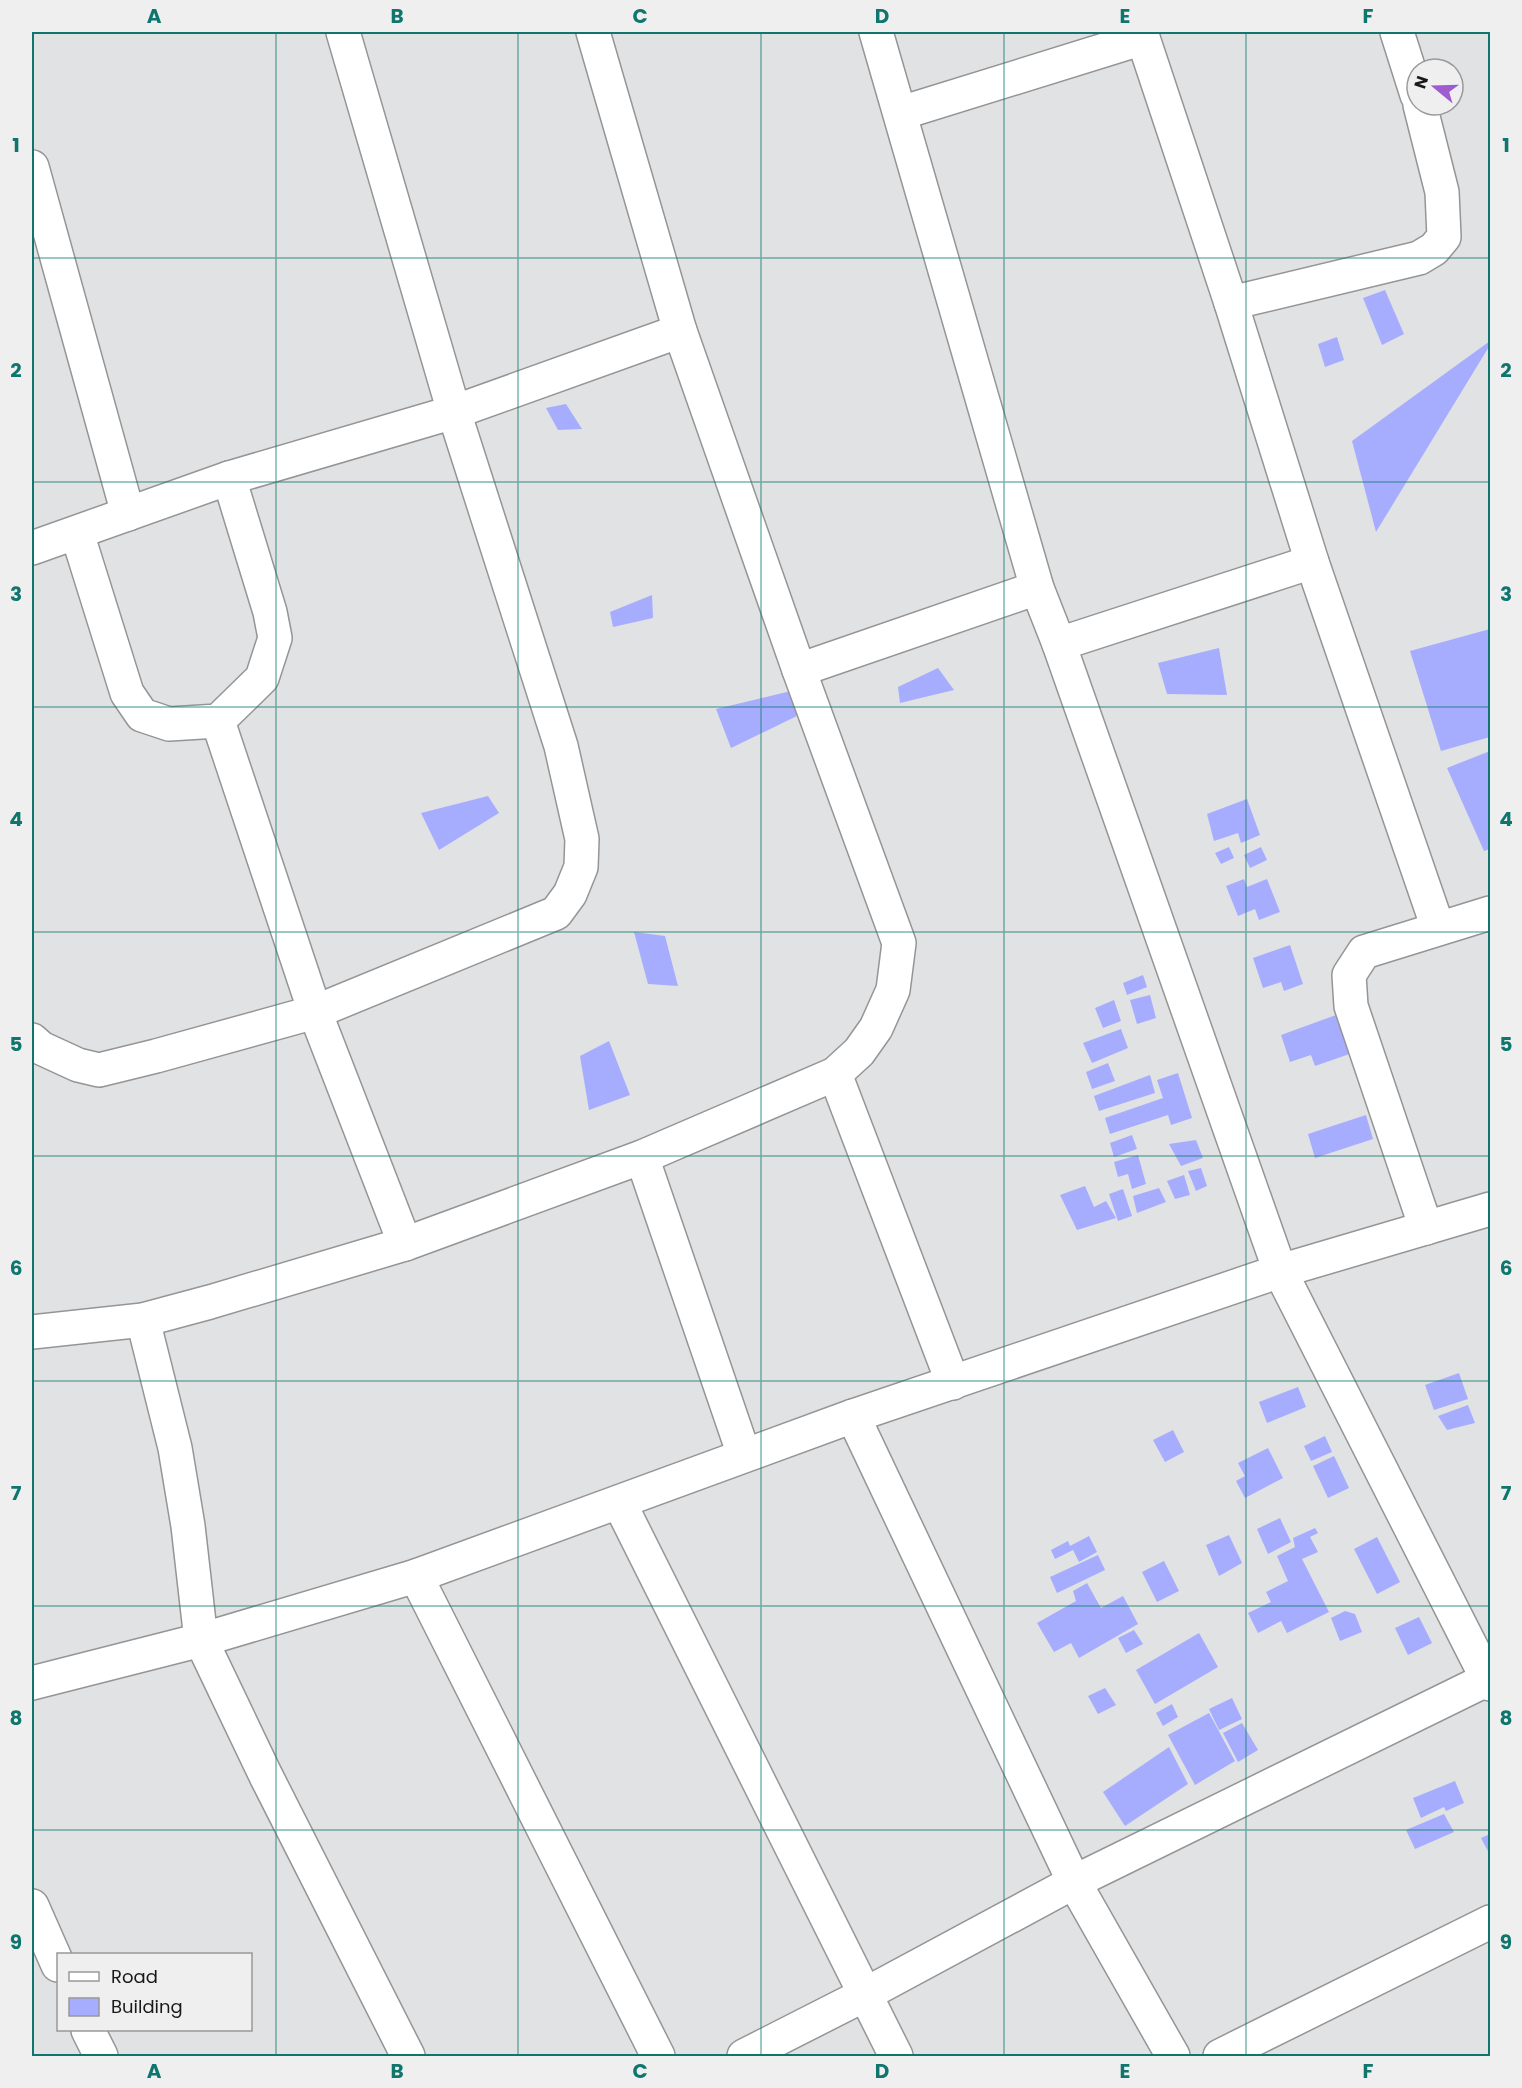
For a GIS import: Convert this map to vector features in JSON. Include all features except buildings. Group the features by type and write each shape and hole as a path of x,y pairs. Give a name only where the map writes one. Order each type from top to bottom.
{"street":[{"path":"32,1040 41,1048 78,1065 99,1070 315,1012 556,913 570,894 581,867 582,839 561,746 454,412 343,32"},
{"path":"32,1332 143,1320 221,1299 405,1244 642,1157 835,1074 859,1052 876,1028 893,990 899,944 799,670 680,331 593,32"},
{"path":"744,2056 864,1995 1074,1882 1489,1681 1280,1270 1059,644 1037,588 876,32"},
{"path":"1397,32 1405,57"},
{"path":"901,113 1142,35 1231,303 1312,562 1438,928"},
{"path":"1231,303 1419,258 1434,249 1444,237 1442,192 1423,117"},
{"path":"32,167 128,514"},
{"path":"32,549 229,478 454,412 680,331"},
{"path":"77,533 127,693 142,715 169,724 218,721 262,678 275,638 270,612 229,478"},
{"path":"1059,644 1312,562"},
{"path":"799,670 1037,588"},
{"path":"218,721 315,1012 405,1244"},
{"path":"1426,1228 1351,1006 1349,975 1364,952 1491,913"},
{"path":"835,1074 953,1383"},
{"path":"642,1157 744,1455"},
{"path":"32,1683 201,1640 416,1576 853,1416 1280,1270 1491,1209"},
{"path":"143,1320 175,1448 188,1526 201,1640 266,1776 408,2056"},
{"path":"853,1416 1074,1882 1173,2056"},
{"path":"620,1502 896,2056"},
{"path":"416,1576 658,2056"},
{"path":"32,1906 57,1963"},
{"path":"1220,2056 1491,1922"},
{"path":"88,2031 100,2056"}]}
